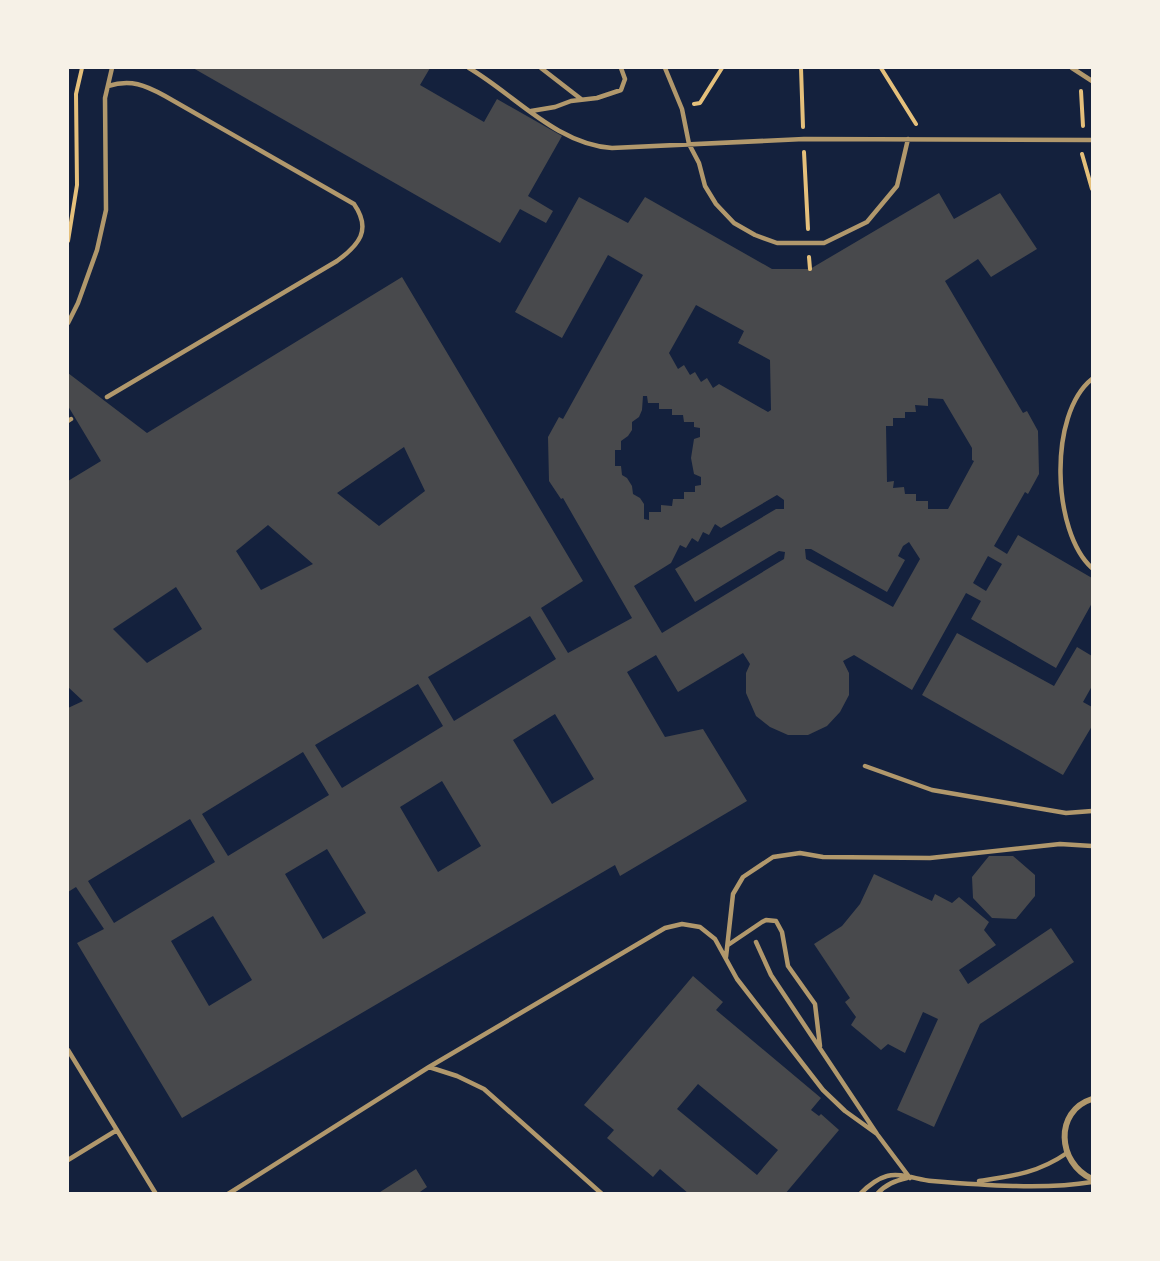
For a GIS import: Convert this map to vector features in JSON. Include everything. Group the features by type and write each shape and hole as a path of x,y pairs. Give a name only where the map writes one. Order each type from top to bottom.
{"street":[{"path":"1092,1099 1075,1110 1067,1123 1064,1138 1073,1166 1092,1180"}],"lane":[{"path":"68,323 78,303 93,260 106,210 105,120 112,68"},
{"path":"469,68 530,112 575,139 594,147 804,139 1092,140"},
{"path":"541,68 581,99"},
{"path":"530,112 581,99 597,98 621,90 625,79 621,68"},
{"path":"665,68 682,109 689,144 699,163 705,186 716,204 734,223 755,235 777,243 808,245 824,243 867,222 897,186 908,139"},
{"path":"1072,68 1092,81"},
{"path":"107,397 337,261 353,250 360,239 363,226 361,214 354,204 165,96 131,82 120,82 108,86"},
{"path":"1092,379 1072,404 1065,426 1061,452 1063,501 1068,529 1077,549 1092,568"},
{"path":"865,766 932,790 1066,813 1092,811"},
{"path":"726,957 733,894 742,877 773,857 800,853 823,857 930,858 1060,844 1092,846"},
{"path":"728,945 766,920 776,921 780,926 789,966 815,1004 820,1048"},
{"path":"228,1194 429,1067 664,928 682,924 700,927 715,939 736,979 823,1090 845,1111 877,1134"},
{"path":"756,942 771,975 877,1134 910,1178"},
{"path":"68,1050 156,1194"},
{"path":"429,1067 457,1076 484,1089 602,1194"},
{"path":"68,1160 117,1130"},
{"path":"965,1183 1035,1171 1067,1153"},
{"path":"860,1194 870,1183 887,1176 965,1183 1045,1186 1072,1185 1092,1180"},
{"path":"877,1194 884,1186 910,1178"}],"path":[{"path":"68,241 77,185 76,94 82,68"},
{"path":"682,109 700,103 722,68"},
{"path":"801,68 810,269"}],"building":[{"path":"193,68 430,68 420,85 484,122 497,99 562,136 528,196 553,211 546,223 520,209 500,243"},
{"path":"939,193 954,219 1000,193 1037,249 991,277 978,259 945,281 1023,413 1027,411 1038,431 1039,474 1028,494 1025,492 994,546 1007,554 1018,535 1092,578 1092,603 1056,668 971,619 981,601 966,593 912,690 854,655 843,661 849,673 849,695 840,712 827,726 808,735 788,735 770,727 756,716 746,693 746,673 750,664 743,653 678,692 656,655 627,672 665,737 703,729 747,801 620,876 615,865 182,1118 77,943 104,929 76,887 68,892 68,708 83,701 68,687 68,481 101,461 68,406 68,373 147,433 402,277 583,581 541,608 568,653 632,618 563,498 561,499 549,481 548,437 559,417 563,419 643,275 608,255 562,338 515,312 579,197 628,223 645,197 772,269 810,269","holes":["696,305 744,331 738,343 770,360 771,410 768,412 719,384 713,388 707,378 701,382 695,372 690,375 684,365 678,369 669,353","643,396 647,396 648,403 659,403 659,409 672,409 672,415 683,415 684,422 694,422 694,427 700,428 700,437 694,439 691,458 694,474 701,477 701,485 695,486 695,492 684,492 684,499 673,499 672,506 661,505 661,512 649,512 649,520 644,519 644,504 633,494 632,486 622,475 621,466 615,466 615,450 621,450 621,441 632,430 632,422 639,417","928,398 943,399 972,448 972,460 974,461 948,509 928,509 928,501 916,501 916,494 905,494 904,487 893,488 894,481 887,482 886,426 893,426 893,418 905,418 905,412 916,412 915,405 928,406","404,447 425,491 379,526 337,493","777,495 784,500 784,509 776,509 675,569 695,602 779,551 785,552 784,559 662,633 634,586 671,563 680,545 686,548 692,538 698,542 703,532 709,535 715,524 721,528","268,525 313,564 261,590 236,551","909,542 920,559 893,607 806,559 805,549 811,549 887,592 905,560 898,556 903,546","988,556 1002,564 986,591 973,583","176,587 202,629 147,663 113,629","530,616 556,659 454,721 428,677","418,684 443,726 342,788 315,745","555,714 594,779 552,804 513,740","303,752 329,795 228,856 202,814","442,781 481,846 438,872 400,807","190,819 215,862 114,923 88,881","327,849 366,913 323,939 285,874","213,916 252,980 209,1006 171,941"]},
{"path":"957,633 1054,686 1077,647 1092,656 1092,686 1083,702 1092,707 1092,726 1063,775 922,695"},
{"path":"989,856 1013,856 1035,875 1035,896 1016,919 992,918 973,898 972,877"},
{"path":"874,874 932,901 935,894 952,903 959,897 989,922 984,930 996,945 959,970 968,984 1051,928 1074,962 980,1024 934,1127 897,1110 938,1019 923,1012 905,1053 888,1044 881,1050 851,1025 856,1017 845,1002 850,998 814,944 842,926 860,904"},
{"path":"693,976 723,1002 716,1010 821,1098 811,1110 819,1116 821,1114 839,1130 785,1194 689,1194 660,1169 653,1177 607,1138 614,1130 584,1105","holes":["698,1084 778,1150 757,1175 677,1109"]},
{"path":"416,1169 427,1187 417,1194 377,1194"}]}
